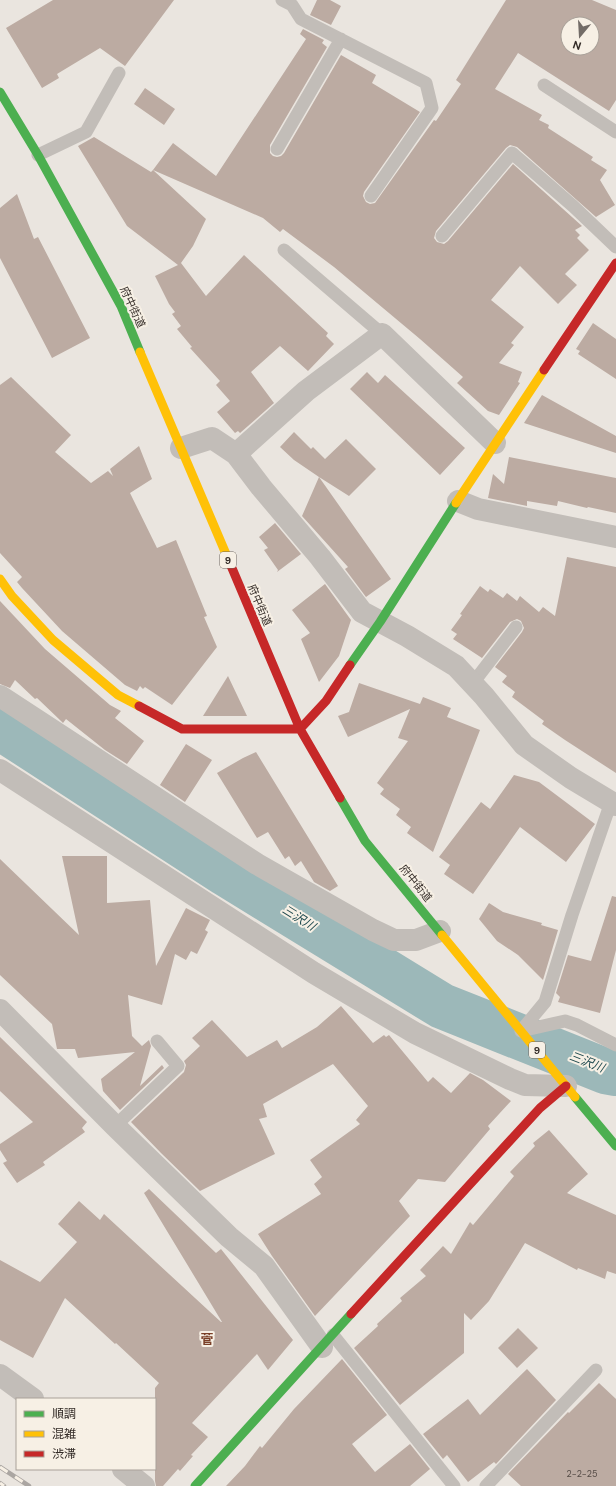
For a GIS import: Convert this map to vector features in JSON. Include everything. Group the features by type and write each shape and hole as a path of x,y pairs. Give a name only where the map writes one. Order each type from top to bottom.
{"street":[{"name":"府中街道","path":"0,92 38,155 121,306 300,729 365,841 521,1030 566,1094"},
{"path":"0,580 12,596 53,640 118,695 182,729 300,729 326,701 380,622 495,443 616,263"},
{"path":"236,454 306,391 382,334 495,443"},
{"path":"181,448 212,438 236,454 320,557 362,612 456,666 524,745 571,778 614,800"},
{"path":"458,501 478,509 616,537"},
{"path":"0,696 257,864 372,930 394,940 416,940 440,931"},
{"path":"0,770 320,977 415,1033 510,1079 566,1094"},
{"path":"0,1010 115,1126 229,1237 264,1266 328,1341"},
{"path":"195,1486 540,1108 566,1094"},
{"name":"9","path":"566,1094 614,1139"},
{"path":"0,1375 32,1398"},
{"path":"124,1470 144,1486"}],"lane":[{"path":"282,0 292,5 301,19 426,83 432,108 371,196"},
{"path":"277,149 341,39"},
{"path":"38,155 86,132 119,73"},
{"path":"544,85 616,132"},
{"path":"442,236 512,153 573,206 616,247"},
{"path":"284,250 382,334"},
{"path":"472,683 516,627"},
{"path":"521,1030 546,1001 572,915 614,800"},
{"path":"521,1030 565,1021 577,1025 616,1045"},
{"path":"115,1126 178,1066 157,1041"},
{"path":"328,1341 454,1486"},
{"path":"486,1486 596,1370"}],"building":[{"path":"53,0 174,0 125,66 100,48 57,74 59,78 42,88 6,28"},
{"path":"317,0 330,0 341,6 331,25 310,15"},
{"path":"506,0 592,0 616,10 616,100 609,111 518,53 495,89 542,115 539,120 549,125 548,128 593,157 591,160 607,170 600,180 615,205 596,217 517,147 510,145 436,231 434,238 437,242 444,244 448,241 513,164 582,226 575,230 580,235 577,238 589,250 565,274 577,285 558,304 520,266 491,300 524,327 511,343 514,345 499,363 522,372 518,382 520,383 499,415 488,411 457,383 463,377 420,339 334,267 283,229 280,232 263,218 153,170 173,143 216,176 306,39 300,34 303,29 324,40 322,43 327,47 270,145 270,153 273,156 281,156 284,153 341,55 376,75 372,83 420,112 364,192 363,196 366,202 370,204 375,203 434,120 436,121 461,84 456,80"},
{"path":"145,88 175,109 164,125 134,104"},
{"path":"94,137 151,172 153,170 206,219 193,246 181,263 206,296 244,255 328,333 326,336 334,344 308,371 280,346 251,372 274,403 240,433 238,431 235,433 217,412 230,401 216,385 220,381 190,348 192,347 177,329 181,326 172,314 175,312 169,304 155,276 178,265 127,226 78,146"},
{"path":"17,194 34,239 38,237 90,338 52,358 0,258 0,208"},
{"path":"593,323 616,339 616,379 578,354 580,351 576,349"},
{"path":"367,372 378,383 385,375 465,448 440,475 350,389"},
{"path":"11,377 71,435 55,452 91,483 108,471 113,476 110,469 139,446 152,479 130,493 157,548 176,540 207,616 204,617 217,647 172,705 145,687 143,689 140,686 137,691 125,685 62,631 17,582 22,577 0,553 0,385"},
{"path":"542,395 616,436 616,453 524,423"},
{"path":"294,432 311,449 313,447 325,459 346,439 376,469 349,496 294,460 280,447"},
{"path":"509,457 616,478 616,513 558,501 557,506 527,501 527,506 488,498 493,474 504,484"},
{"path":"319,477 391,579 366,597 345,569 348,567 302,516"},
{"path":"275,523 301,554 277,572 278,570 264,550 268,548 259,537"},
{"path":"567,557 616,567 616,773 542,724 544,721 512,697 515,692 502,682 507,676 495,667 522,632 524,628 521,621 517,619 510,622 482,658 453,639 457,634 451,630 462,615 460,614 480,586 488,592 490,589 503,598 507,593 517,601 520,596 539,612 543,607 555,616"},
{"path":"325,584 351,620 339,656 319,682 301,639 310,633 292,610"},
{"path":"0,601 45,649 110,705 121,711 115,718 144,741 127,764 105,750 66,719 63,723 37,698 35,699 15,680 10,688 0,684"},
{"path":"228,676 247,716 203,716"},
{"path":"359,683 420,704 423,697 451,708 447,717 480,730 433,852 407,833 411,827 396,815 400,809 380,794 384,789 377,783 408,741 398,738 410,709 348,737 338,716 349,712"},
{"path":"186,744 212,760 185,802 160,785"},
{"path":"256,752 338,886 330,891 314,882 301,861 295,866 289,856 285,859 268,832 257,838 217,773"},
{"path":"514,775 539,782 595,824 566,862 520,827 473,894 444,874 450,865 439,857 481,802 490,809"},
{"path":"62,856 107,856 107,903 150,900 156,966 186,908 210,920 205,930 208,932 197,954 191,951 186,960 175,954 162,1005 128,995 132,1036 142,1046 149,1040 151,1046 140,1086 162,1065 164,1068 120,1110 103,1091 101,1079 135,1052 78,1058 75,1049 57,1049 52,1024 0,975 0,859 79,935"},
{"path":"612,896 616,897 616,950 600,1013 558,1002 560,997 556,993 568,955 591,961"},
{"path":"489,903 503,912 542,923 541,925 558,930 543,980 518,955 497,941 479,919"},
{"path":"341,1006 373,1043 384,1035 386,1037 389,1035 428,1082 433,1077 451,1093 470,1073 483,1080 511,1101 488,1126 490,1129 445,1182 418,1179 399,1201 410,1216 315,1316 258,1234 321,1194 314,1184 322,1177 310,1160 360,1124 356,1120 368,1106 333,1064 263,1104 267,1117 259,1119 275,1154 200,1191 131,1122 184,1072 186,1065 184,1061 200,1046 192,1038 212,1020 247,1057 277,1040 282,1048 317,1027"},
{"path":"0,1037 87,1122 82,1128 85,1132 43,1162 45,1165 17,1183 3,1163 7,1161 0,1150 0,1144 33,1122 0,1091"},
{"path":"549,1130 588,1174 567,1193 616,1215 616,1274 607,1271 605,1279 578,1268 577,1270 525,1243 489,1301 471,1320 464,1313 464,1353 400,1405 354,1348 402,1301 400,1298 426,1276 420,1270 443,1246 451,1254 470,1222 473,1225 514,1176 510,1172 535,1146 533,1143"},
{"path":"149,1189 216,1253 221,1249 293,1340 268,1370 257,1354 192,1423 208,1437 191,1455 193,1456 180,1471 178,1469 163,1486 156,1486 155,1481 155,1388 159,1383 116,1343 115,1344 65,1298 33,1358 0,1340 0,1260 40,1282 77,1242 58,1224 79,1201 100,1220 104,1214 222,1322 144,1193"},
{"path":"518,1328 538,1348 517,1368 498,1348"},
{"path":"342,1359 387,1415 352,1444 375,1472 410,1444 430,1469 410,1486 226,1486 245,1466 260,1446 262,1448 294,1409"},
{"path":"527,1369 556,1400 496,1464 494,1462 468,1482 447,1455 443,1459 423,1434 468,1399 480,1415"},
{"path":"599,1383 616,1399 616,1486 521,1486 508,1474 568,1412 569,1413"}],"waterway":[{"name":"三沢川","path":"0,727 225,873 442,1006 605,1071 616,1073"}],"railway":[{"path":"0,1467 29,1486"},
{"path":"0,1483 4,1486"}],"traffic: fast":[{"path":"0,92 38,155 121,306 140,352"},
{"path":"350,665 380,622 456,503"},
{"path":"340,798 365,841 442,935"},
{"path":"575,1097 616,1146"},
{"path":"195,1486 351,1314"}],"traffic: slow":[{"path":"140,352 229,561"},
{"path":"456,503 544,370"},
{"path":"0,579 12,596 53,640 118,695 139,706"},
{"path":"442,935 575,1097"}],"traffic: jam":[{"path":"544,370 616,263"},
{"path":"229,561 300,729 340,798"},
{"path":"139,706 182,729 300,729 326,701 350,665"},
{"path":"351,1314 540,1108 566,1086"}],"district":[{"name":"菅","path":"207,1339"}]}
